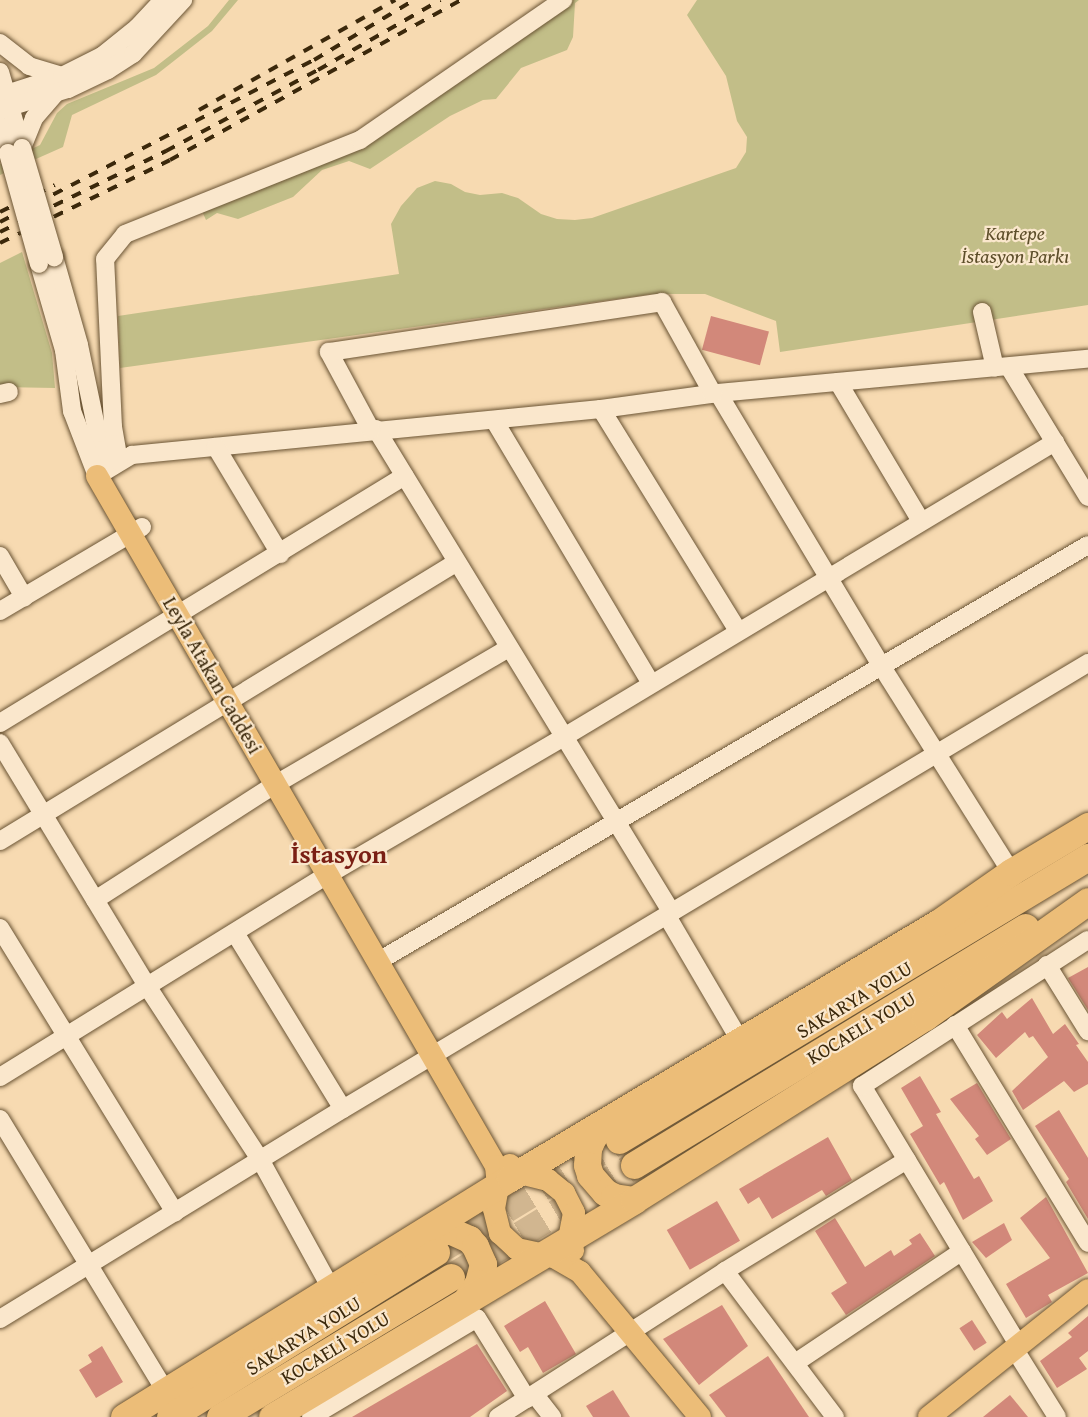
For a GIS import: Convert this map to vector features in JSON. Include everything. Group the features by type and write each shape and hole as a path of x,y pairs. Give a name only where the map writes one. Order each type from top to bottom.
{"highway":[{"path":"124,1417 168,1404 333,1290 463,1208 503,1167 612,1132 741,1042 938,923 1011,872 1088,826"},
{"path":"938,923 1088,846"},
{"name":"SAKARYA YOLU","path":"612,1132 1088,857"},
{"name":"KOCAELİ YOLU","path":"634,1165 1088,889"},
{"path":"925,1017 1088,902"},
{"path":"272,1417 634,1200 925,1017 1088,918"},
{"path":"612,1132 592,1137 588,1148 587,1165 590,1175 605,1192 614,1197 634,1200"},
{"path":"409,1241 440,1231 460,1234 476,1246 483,1264 478,1283 466,1300"},
{"name":"SAKARYA YOLU","path":"168,1404 436,1252"},
{"name":"KOCAELİ YOLU","path":"220,1417 451,1277"}],"main road":[{"name":"Leyla Atakan Caddesi","path":"108,469 137,531 503,1167"},
{"path":"580,1272 544,1254 517,1249 500,1233 494,1209 503,1167 548,1180 564,1193 574,1213 569,1239 580,1272 700,1417"},
{"path":"929,1417 1088,1290"}],"street":[{"path":"15,150 34,118 59,84 115,47 137,28 163,0"},
{"path":"4,101 108,70 133,54 183,0"},
{"path":"108,469 112,427 105,259 125,234 360,140 563,0"},
{"path":"0,44 29,66 59,84"},
{"path":"0,72 15,150"},
{"path":"0,126 15,150"},
{"name":"Leyla Atakan Caddesi","path":"15,150 46,260 64,350 72,411 108,469"},
{"path":"741,1042 617,824 373,429 329,352 662,302 882,668 1011,872"},
{"path":"982,312 1002,367 1054,442 1088,497"},
{"path":"108,469 132,455 373,429 601,409 716,394 1088,359"},
{"path":"838,382 921,521"},
{"path":"601,409 738,631"},
{"path":"494,420 651,683"},
{"path":"0,1077 332,872 564,737 1054,442"},
{"path":"216,447 280,554"},
{"path":"0,723 280,554 404,476"},
{"path":"0,611 137,531"},
{"path":"382,959 617,824 1088,545"},
{"path":"0,556 24,597"},
{"path":"0,842 233,697 457,562"},
{"path":"95,900 281,781 509,648"},
{"path":"1,1316 1088,663"},
{"path":"0,744 147,986 261,1161 333,1290"},
{"path":"0,928 175,1212"},
{"path":"235,933 343,1110"},
{"path":"1057,1417 962,1251 862,1086 1088,940"},
{"path":"1047,965 1088,1031"},
{"path":"955,1024 1088,1243"},
{"path":"0,1119 89,1265 168,1404"},
{"path":"498,1417 725,1271 907,1160"},
{"path":"795,1363 962,1251"},
{"path":"725,1271 835,1417"},
{"path":"311,1417 477,1318 531,1397 552,1417"}],"green space":[{"path":"229,0 238,0 212,31 156,75 72,115 63,147 0,175 0,164 40,145 57,113 67,104 154,68 208,26"},
{"path":"567,0 579,0 575,3 573,37 567,50 521,68 496,99 483,100 450,116 370,169 349,161 322,170 293,197 238,219 217,213 206,220 201,209 361,146"},
{"name":"Kartepe İstasyon Parkı","path":"697,0 1088,0 1088,305 780,352 776,321 705,294 652,294 120,368 118,316 399,274 391,224 401,206 417,188 435,181 451,184 465,192 480,195 502,193 518,198 541,214 557,219 575,220 592,218 736,168 746,152 747,137 737,121 726,76 687,15"},
{"path":"22,252 52,353 55,388 0,387 0,263"}],"building":[{"path":"711,316 769,332 760,365 702,350"},
{"path":"1088,967 1088,1010 1068,978"},
{"path":"1032,998 1053,1034 1065,1024 1079,1044 1076,1045 1088,1062 1088,1084 1074,1092 1064,1081 1023,1110 1012,1091 1048,1057 1033,1036 1029,1038 1025,1032 996,1058 977,1035 1002,1012 1007,1019"},
{"path":"920,1076 941,1112 936,1114 951,1140 974,1179 979,1176 993,1201 963,1220 944,1182 940,1185 910,1134 923,1126 901,1088"},
{"path":"977,1083 1011,1139 987,1155 975,1139 979,1136 950,1099"},
{"path":"1059,1110 1088,1158 1088,1219 1066,1182 1069,1179 1035,1126"},
{"path":"828,1137 852,1180 826,1196 822,1190 772,1219 759,1197 748,1204 739,1189"},
{"path":"1046,1197 1088,1273 1048,1295 1052,1302 1026,1318 1006,1284 1050,1258 1020,1218"},
{"path":"717,1201 740,1241 690,1270 667,1230"},
{"path":"835,1218 865,1267 891,1250 894,1256 912,1244 909,1240 920,1233 935,1256 846,1315 831,1293 847,1283 815,1231"},
{"path":"1004,1223 1012,1240 986,1258 972,1242"},
{"path":"545,1301 576,1354 543,1373 528,1347 520,1352 504,1326"},
{"path":"722,1305 748,1346 699,1385 663,1339"},
{"path":"1088,1316 1088,1351 1079,1358 1087,1369 1057,1388 1040,1361 1072,1337 1068,1333"},
{"path":"972,1320 987,1343 974,1351 959,1328"},
{"path":"477,1344 507,1391 470,1417 352,1417"},
{"path":"102,1346 123,1382 96,1398 79,1370 92,1362 88,1355"},
{"path":"768,1356 809,1417 726,1417 709,1395"},
{"path":"613,1390 630,1417 593,1417 586,1406"},
{"path":"1010,1395 1028,1417 983,1417"}],"tunnel":[{"path":"436,1252 619,1140"},
{"path":"451,1277 634,1165"}],"railway":[{"path":"199,110 395,0"},
{"path":"0,222 314,60 414,0"},
{"path":"0,232 166,151 318,70 440,0"},
{"path":"0,243 170,160 461,0"},
{"path":"0,212 55,185"}],"district":[{"name":"İstasyon","path":"339,854"}]}
